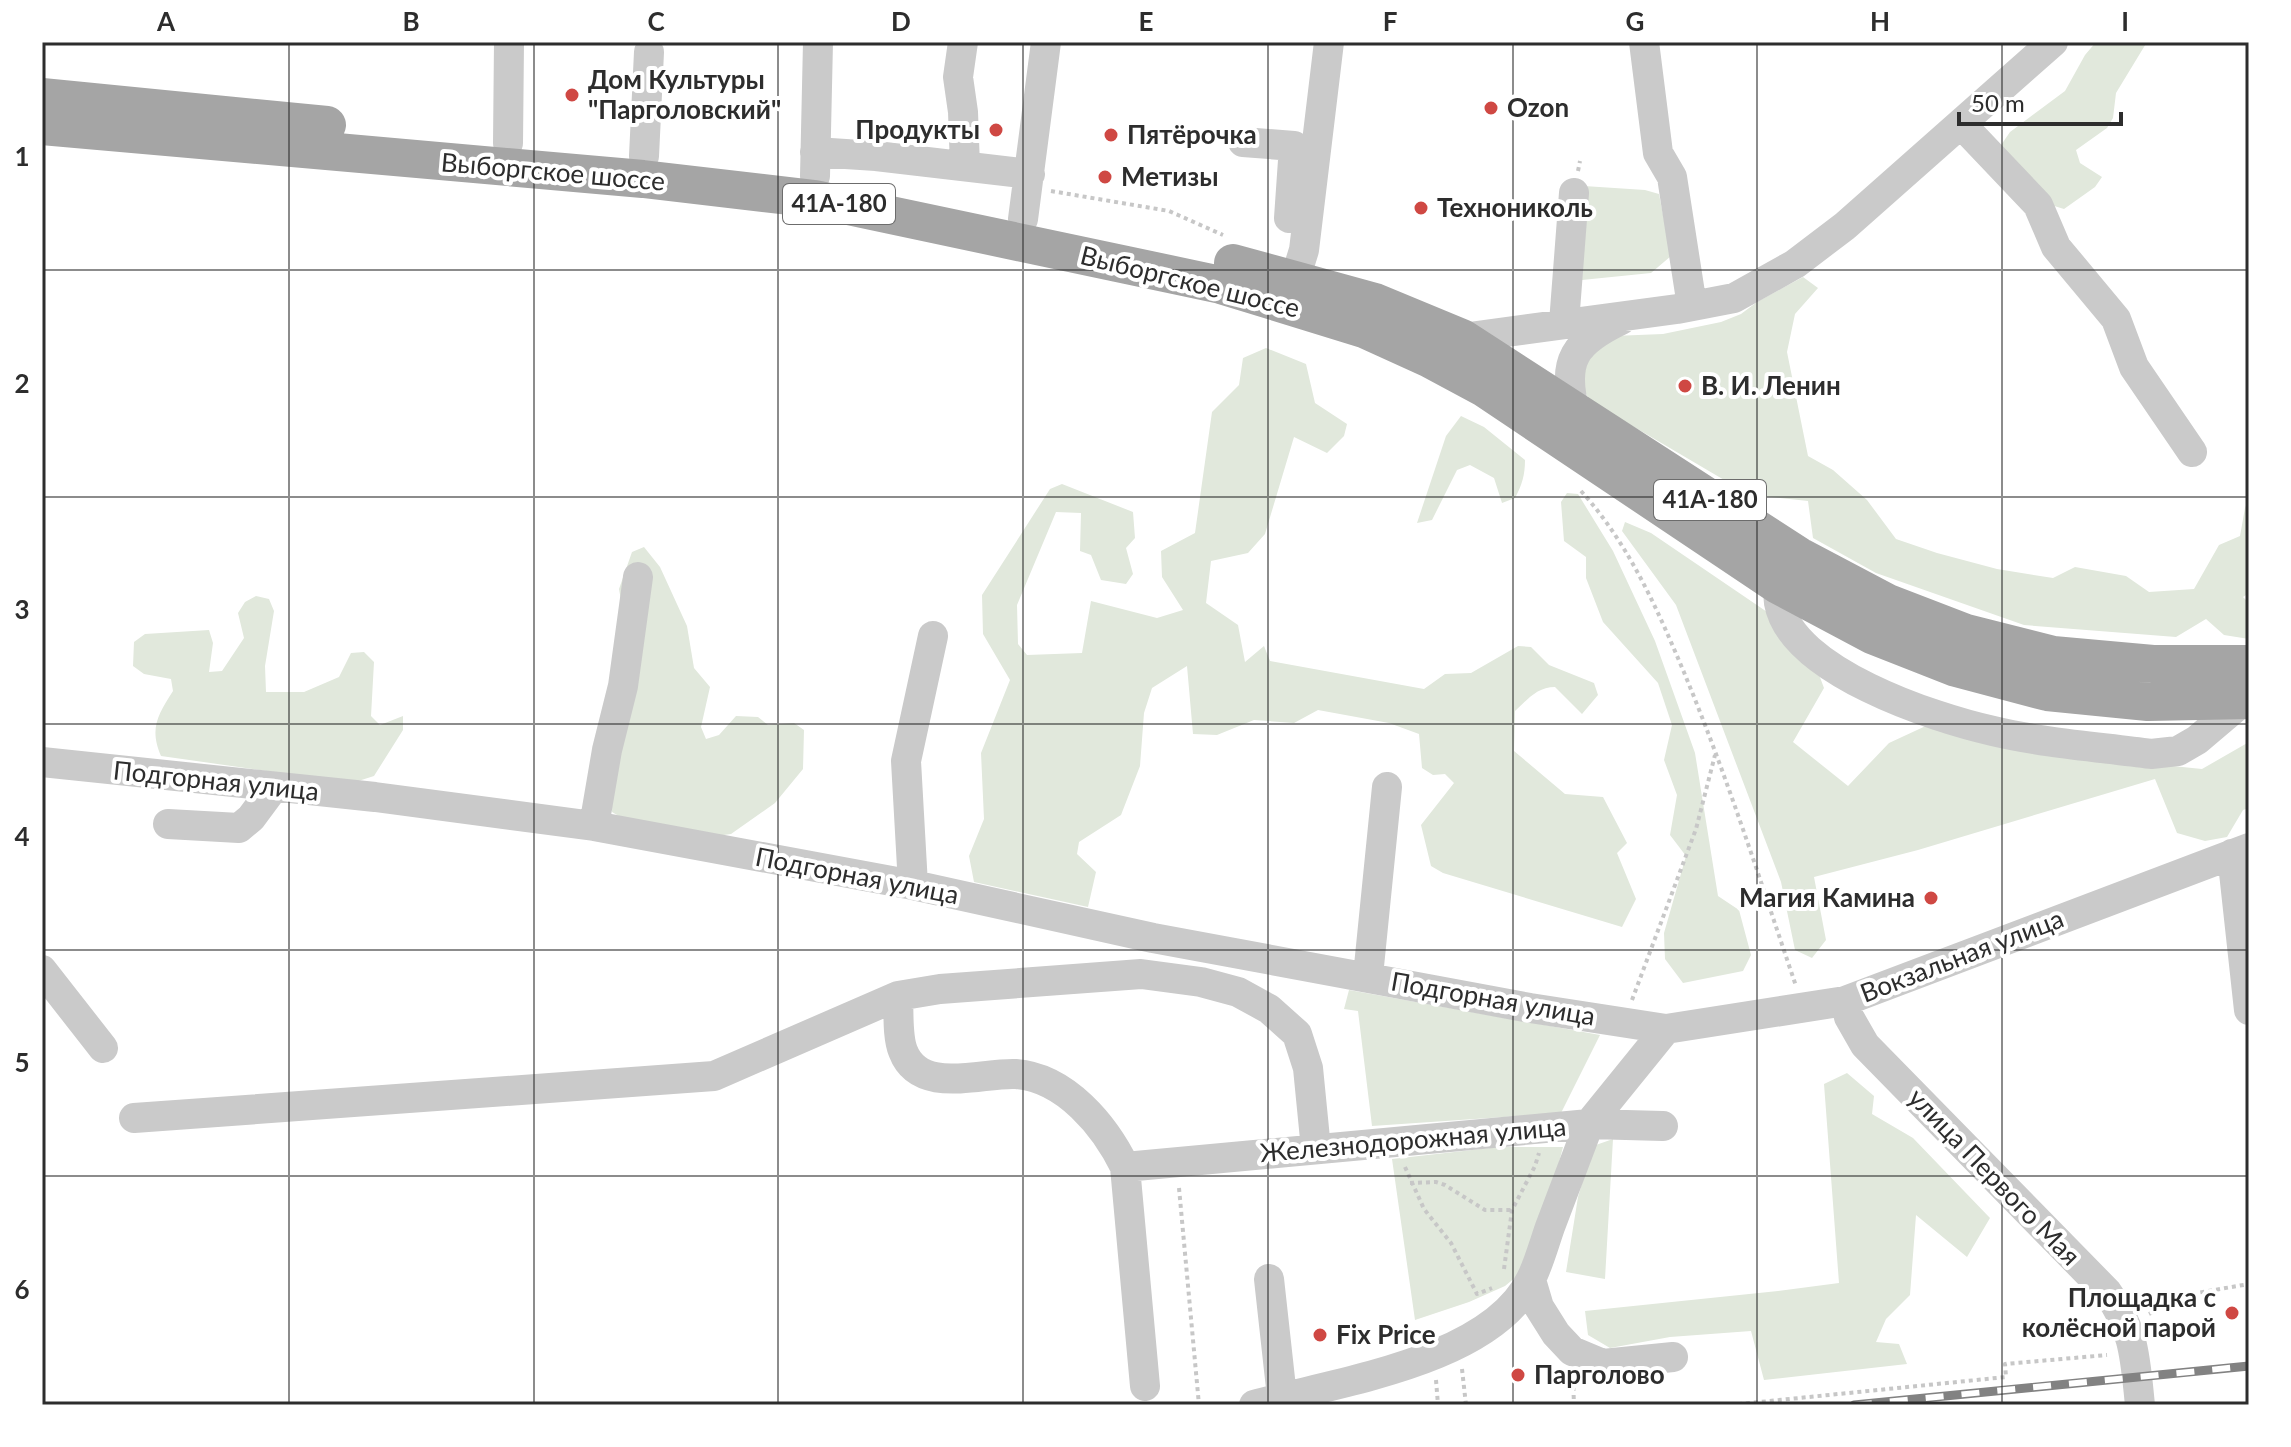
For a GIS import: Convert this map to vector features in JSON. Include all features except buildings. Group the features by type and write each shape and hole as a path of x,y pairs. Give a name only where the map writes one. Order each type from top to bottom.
{"main road":[{"name":"Выборгское шоссе","path":"42,97 644,156 815,164 1027,193 1196,254 1375,302 1462,338 1799,556 1888,603 1966,633 2053,655 2153,664 2249,664"},
{"name":"Выборгское шоссе","path":"42,126 643,179 815,199 1221,285 1364,329 1430,359 1484,388 1778,585 1886,641 1956,668 2047,692 2148,702 2246,700"}],"street":[{"path":"508,143 509,42"},
{"path":"818,42 815,164 965,166 1027,193 1046,42"},
{"path":"963,42 958,77 965,166"},
{"path":"1286,277 1304,250 1329,42"},
{"path":"1644,42 1658,153 1672,177 1692,306"},
{"path":"1462,338 1734,298 1795,264 1845,226 2053,42"},
{"path":"644,156 649,52"},
{"path":"1962,125 2038,205 2056,247 2116,319 2134,367 2192,452"},
{"path":"1243,142 1294,146 1286,277"},
{"path":"1564,323 1574,193"},
{"path":"1575,412 1567,376 1576,351 1598,331 1634,314"},
{"path":"594,826 607,750 623,686 638,577"},
{"path":"1778,585 1779,605 1790,627 1804,644 1842,676 1908,706 1993,731 2151,754 2178,751 2197,740 2246,700"},
{"path":"913,885 906,761 933,636"},
{"name":"Подгорная улица","path":"42,762 594,826 913,885 1153,938 1530,1008 1666,1029"},
{"path":"168,824 239,828 251,818 274,787"},
{"path":"1368,976 1387,787"},
{"path":"2240,851 2249,1010"},
{"name":"Вокзальная улица","path":"1666,1029 1845,1001 2240,851"},
{"path":"42,970 103,1048"},
{"path":"134,1118 714,1076 898,996 940,989 1141,974 1201,982 1238,992 1269,1009 1297,1034 1308,1068 1316,1149"},
{"path":"898,996 903,1051 911,1064 922,1072 937,1078 1016,1074 1052,1087 1095,1120 1114,1146 1125,1167 1145,1386"},
{"name":"улица Первого Мая","path":"1845,1001 1849,1017 1865,1045 2107,1292 2129,1328 2140,1405"},
{"name":"Железнодорожная улица","path":"1125,1167 1589,1124 1666,1029"},
{"path":"1269,1279 1268,1401 1410,1364 1488,1328 1512,1308 1512,1279 1589,1124 1663,1126"},
{"path":"1512,1279 1576,1354"},
{"path":"1488,1328 1526,1328 1576,1354 1673,1357"}],"path":[{"path":"1027,193 1169,211 1233,240"},
{"path":"1573,481 1618,538 1649,591 1716,752 1797,987"},
{"path":"1625,1023 1643,966 1696,829 1716,752"},
{"path":"1397,1142 1410,1183 1424,1209 1451,1243 1477,1294 1512,1279 1512,1210 1535,1166 1546,1128"},
{"path":"1170,1163 1199,1405"},
{"path":"1410,1183 1436,1182 1485,1210 1512,1210"},
{"path":"2129,1328 2170,1302 2191,1294 2249,1284"},
{"path":"1460,1343 1466,1405"},
{"path":"1574,1405 1576,1354"},
{"path":"1730,1405 2006,1377 2005,1364 2107,1354"}],"shaded area":[{"path":"2096,42 2147,42 2116,93 2113,118 2107,128 2076,150 2080,163 2102,177 2095,187 2064,209 2051,205 1999,148 2010,132 2065,91"},
{"path":"1584,186 1645,190 1659,194 1671,256 1651,273 1582,280"},
{"path":"1803,277 1818,288 1795,314 1787,352 1808,456 1833,470 1867,500 1896,539 1997,569 2053,578 2075,567 2126,576 2149,592 2194,589 2219,545 2240,536 2249,498 2249,593 2243,597 2249,603 2249,639 2224,635 2206,619 2176,637 2024,625 1876,573 1813,538 1808,501 1754,495 1731,484 1590,401 1579,381 1581,365 1613,336 1663,334 1721,322 1741,314"},
{"path":"1266,348 1306,364 1315,403 1347,424 1344,436 1327,453 1294,437 1265,534 1248,553 1211,561 1206,603 1238,625 1245,662 1264,646 1270,661 1424,689 1445,674 1471,673 1518,646 1531,647 1549,665 1594,683 1598,695 1582,714 1555,687 1543,689 1528,699 1515,711 1514,751 1565,794 1603,797 1627,843 1617,853 1636,899 1622,927 1443,873 1431,866 1421,825 1454,783 1445,774 1433,775 1422,768 1419,734 1389,723 1318,710 1294,723 1254,720 1217,735 1193,734 1187,666 1152,688 1144,713 1140,766 1121,815 1079,842 1077,854 1096,872 1088,907 974,882 969,856 984,819 981,753 1010,680 983,634 982,595 1050,489 1062,484 1133,512 1135,538 1126,548 1133,574 1126,584 1101,580 1091,555 1080,551 1081,513 1056,512 1017,605 1018,644 1027,655 1082,653 1091,601 1157,618 1183,610 1162,577 1161,551 1195,533 1212,412 1239,385 1243,358"},
{"path":"1461,416 1484,427 1525,460 1520,489 1515,498 1502,503 1494,478 1470,465 1457,470 1432,520 1417,523 1446,436"},
{"path":"1567,493 1578,494 1613,551 1655,641 1695,753 1718,896 1739,910 1751,955 1743,971 1683,983 1665,959 1664,933 1686,856 1670,835 1677,795 1664,760 1672,725 1658,683 1603,622 1586,578 1586,557 1564,541 1561,502"},
{"path":"1625,522 1651,533 1773,616 1818,672 1824,688 1793,742 1848,786 1889,743 1930,724 2143,763 2202,769 2249,742 2249,808 2243,810 2227,837 2205,841 2177,833 2155,779 1918,850 1814,877 1826,940 1812,958 1795,950 1781,882 1676,605 1622,531"},
{"path":"644,547 660,567 687,626 694,668 710,687 701,727 706,739 719,735 736,716 758,717 768,725 794,723 804,730 803,769 775,803 731,834 702,838 639,828 612,812 601,732 635,679 619,589 632,552"},
{"path":"256,596 269,599 274,611 265,666 266,692 304,692 339,677 351,653 364,652 374,662 371,716 380,725 403,716 403,730 374,776 352,783 161,756 156,729 159,715 173,691 171,679 144,674 133,666 134,642 145,634 209,630 213,643 209,672 222,671 244,638 238,613 245,602"},
{"path":"1349,990 1600,1035 1561,1113 1372,1126 1358,1011 1344,1009"},
{"path":"1847,1073 1874,1096 1872,1114 1913,1138 1990,1218 1967,1257 1916,1215 1910,1295 1886,1319 1876,1342 1899,1344 1907,1364 1764,1380 1751,1331 1670,1337 1610,1348 1588,1335 1585,1311 1839,1283 1824,1084"},
{"path":"1613,1139 1605,1279 1566,1272 1578,1197 1593,1146"},
{"path":"1499,1147 1563,1147 1547,1208 1522,1272 1505,1286 1415,1320 1392,1159"}],"railway":[{"path":"1854,1405 2249,1366"}],"place":[{"name":"Дом Культуры \"Парголовский\"","path":"572,95"},
{"name":"Ozon","path":"1491,108"},
{"name":"Продукты","path":"996,130"},
{"name":"Пятёрочка","path":"1111,135"},
{"name":"Метизы","path":"1105,177"},
{"name":"Технониколь","path":"1421,208"},
{"name":"В. И. Ленин","path":"1685,386"},
{"name":"Магия Камина","path":"1931,898"},
{"name":"Площадка с колёсной парой","path":"2232,1313"},
{"name":"Fix Price","path":"1320,1335"},
{"name":"Парголово","path":"1518,1375"}]}
